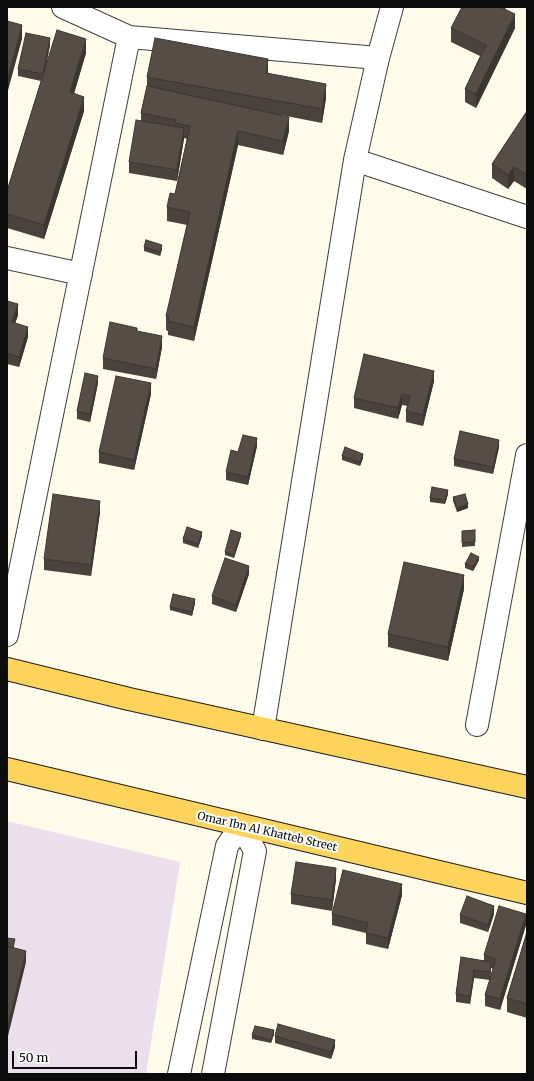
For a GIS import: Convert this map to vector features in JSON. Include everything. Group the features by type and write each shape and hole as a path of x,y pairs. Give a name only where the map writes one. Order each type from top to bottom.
{"main road":[{"path":"7,669 129,699 527,787"},
{"name":"Omar Ibn Al Khatteb Street","path":"7,769 527,893"}],"street":[{"path":"64,7 129,37 378,58"},
{"path":"263,729 355,160 378,58 392,7"},
{"path":"7,635 129,37"},
{"path":"355,160 527,217"},
{"path":"7,258 81,274"},
{"path":"477,725 527,459"},
{"path":"179,1074 227,846 241,826 255,851 213,1074"}],"shaded area":[{"path":"7,821 180,862 146,1074 7,1074"}],"building":[{"path":"462,7 500,7 515,14 476,94 465,89 486,45 451,28"},
{"path":"7,21 22,25 7,81"},
{"path":"57,30 86,39 70,92 84,97 44,225 7,214 7,191"},
{"path":"26,33 50,38 43,74 18,69"},
{"path":"155,38 268,59 266,73 326,84 322,109 147,77"},
{"path":"147,86 289,117 283,141 238,131 194,327 168,321 169,317 166,316 190,212 167,207 170,193 175,194 190,126 175,123 176,120 141,113"},
{"path":"527,111 527,175 514,167 508,175 492,164"},
{"path":"136,120 184,128 177,170 129,162"},
{"path":"146,240 162,245 160,252 144,247"},
{"path":"7,301 18,304 12,322 28,327 19,357 7,353"},
{"path":"110,322 137,328 137,331 162,336 156,369 103,358"},
{"path":"364,354 434,371 423,415 406,411 410,396 402,394 398,408 354,398"},
{"path":"85,373 98,376 90,414 77,411"},
{"path":"116,376 151,383 134,460 99,452"},
{"path":"460,431 499,440 493,467 454,459"},
{"path":"243,435 257,438 248,477 226,472 231,450 238,452"},
{"path":"345,447 363,454 360,462 342,456"},
{"path":"432,487 448,490 445,500 430,498"},
{"path":"53,494 100,501 91,565 44,559"},
{"path":"465,494 468,504 457,508 453,497"},
{"path":"187,527 202,532 198,544 183,539"},
{"path":"231,530 241,533 234,555 225,552"},
{"path":"475,530 475,542 462,543 462,531"},
{"path":"471,553 479,557 473,567 465,564"},
{"path":"225,558 249,566 236,605 212,596"},
{"path":"404,562 464,575 448,647 388,634"},
{"path":"173,594 195,599 192,612 170,607"},
{"path":"296,862 336,868 332,900 291,894"},
{"path":"343,870 402,884 388,938 366,933 368,923 332,914"},
{"path":"467,896 494,906 488,925 460,915"},
{"path":"499,906 526,914 500,999 485,995 496,959 484,955"},
{"path":"527,932 527,1004 507,998"},
{"path":"7,938 15,939 13,948 7,946"},
{"path":"7,946 26,951 7,1029"},
{"path":"461,957 491,962 490,972 474,970 470,996 456,994"},
{"path":"278,1024 335,1040 331,1052 275,1036"},
{"path":"255,1026 274,1030 271,1040 252,1035"}]}
